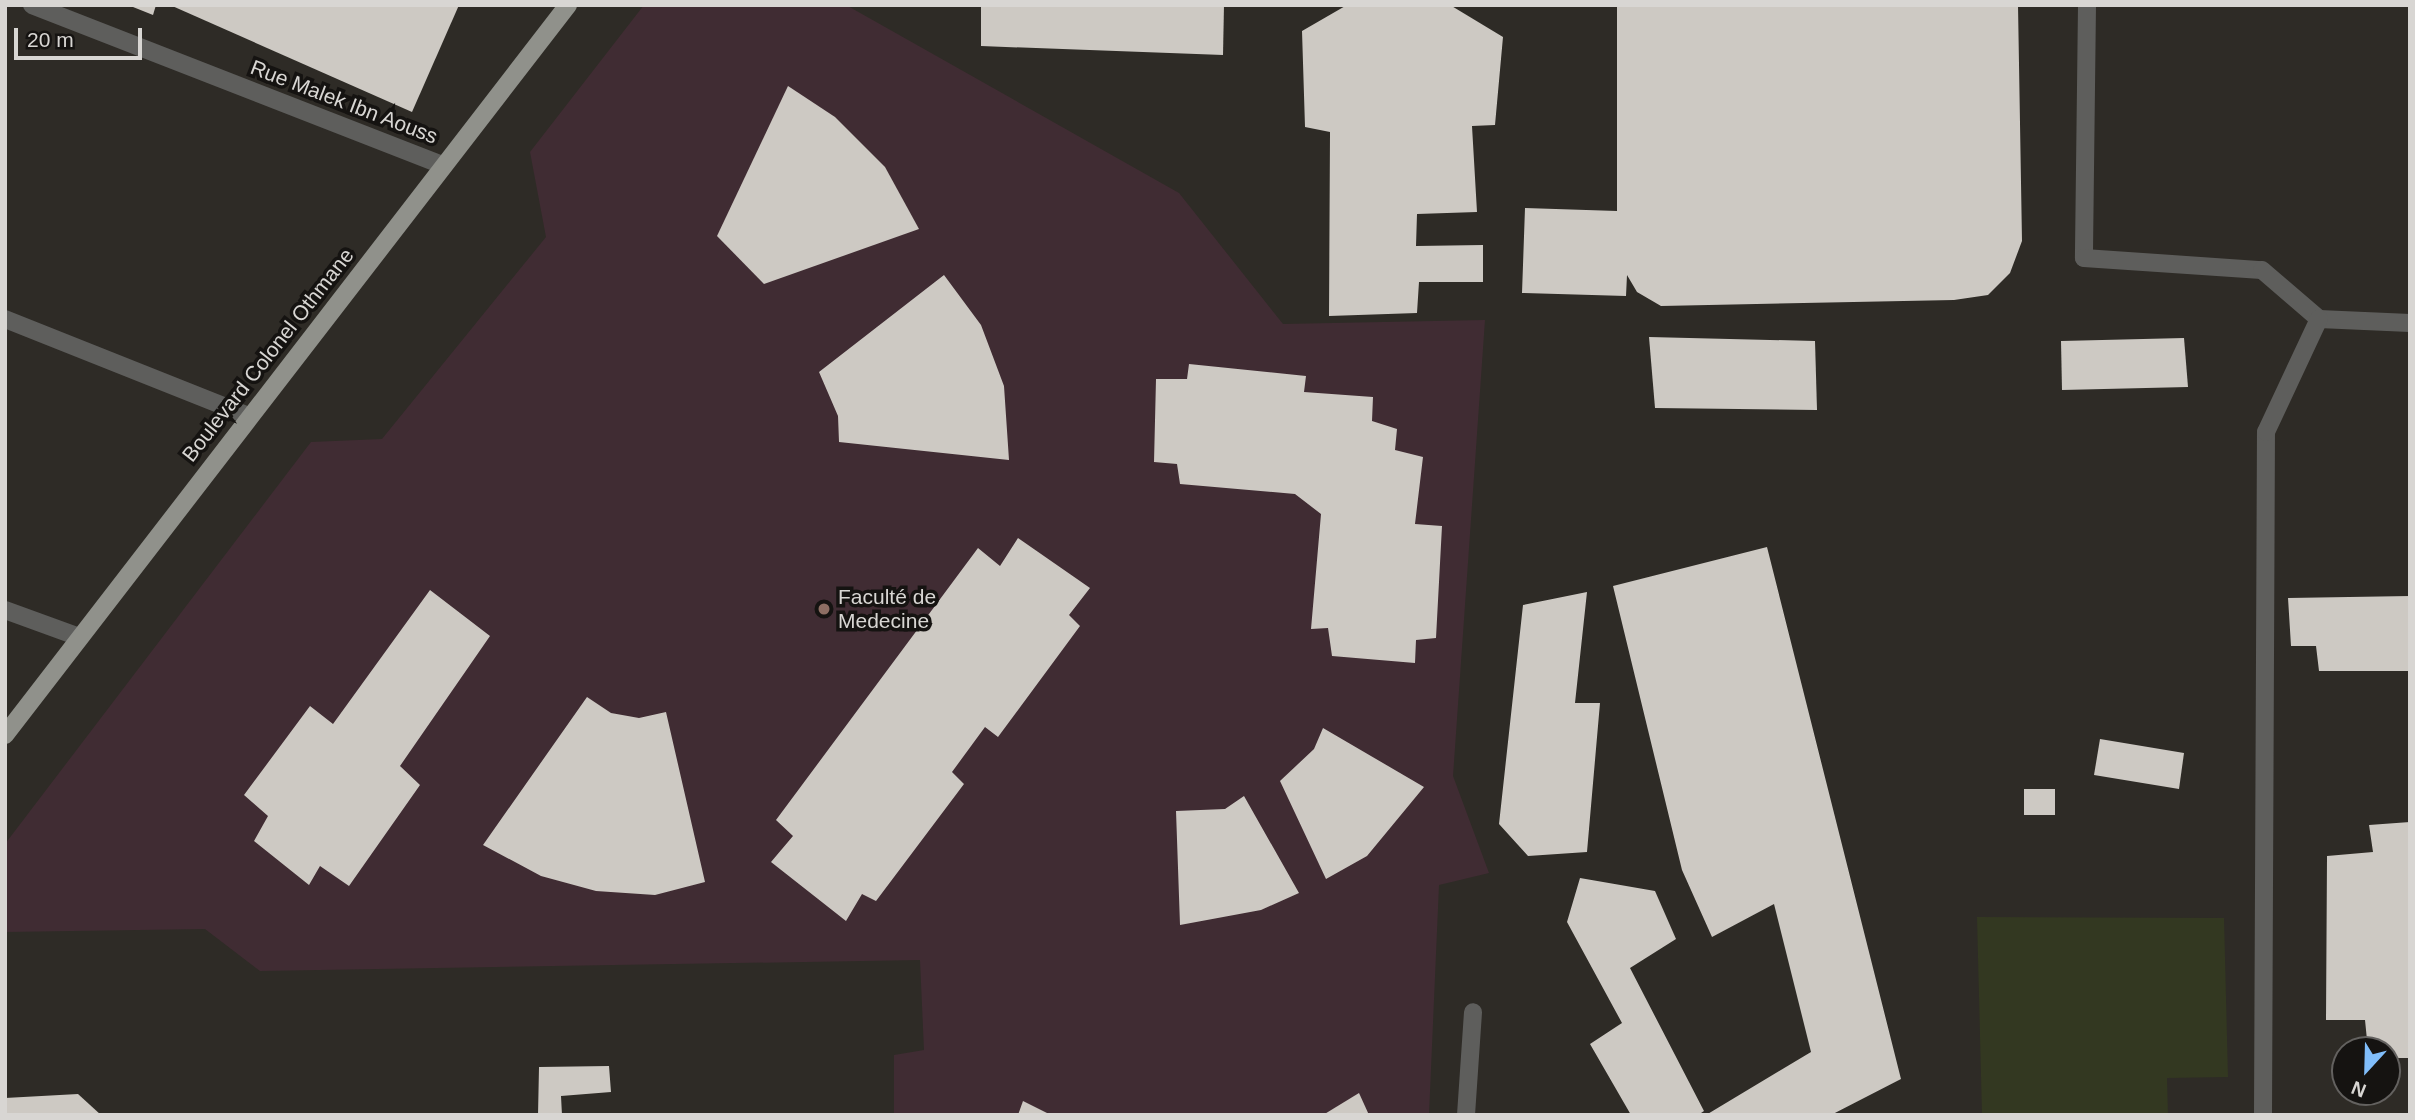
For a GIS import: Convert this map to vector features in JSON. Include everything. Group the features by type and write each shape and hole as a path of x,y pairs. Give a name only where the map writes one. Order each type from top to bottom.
{"main road":[{"name":"Boulevard Colonel Othmane","path":"5,735 568,5"}],"street":[{"name":"Rue Malek Ibn Aouss","path":"32,5 444,166"},
{"path":"2087,5 2084,258 2262,270 2319,319 2410,323"},
{"path":"5,319 249,416"},
{"path":"2263,1115 2266,432 2319,319"},
{"path":"5,610 79,638"},
{"path":"1466,1115 1473,1012"}],"shaded area":[{"name":"Faculté de Medecine","path":"644,5 846,5 1179,193 1283,324 1485,320 1453,776 1489,873 1439,885 1429,1115 894,1115 894,1055 924,1050 920,960 260,971 205,929 5,932 5,844 311,442 382,439 546,237 530,152"}],"green space":[{"path":"1977,917 2224,918 2228,1077 2167,1078 2168,1115 1982,1115"}],"building":[{"path":"128,5 156,5 153,15"},
{"path":"170,5 459,5 412,112"},
{"path":"981,5 1224,5 1223,55 981,46"},
{"path":"1347,5 1450,5 1503,37 1495,125 1472,126 1477,212 1417,214 1416,246 1483,245 1483,282 1419,282 1417,313 1329,316 1330,132 1305,127 1302,31"},
{"path":"1617,5 2018,5 2022,241 2010,273 1988,295 1954,300 1661,306 1637,292 1627,275 1626,296 1522,293 1525,208 1617,211"},
{"path":"788,86 835,117 885,167 919,229 764,284 717,236"},
{"path":"944,275 981,325 1004,386 1009,460 839,442 838,416 819,372"},
{"path":"1649,337 1815,341 1817,410 1655,408"},
{"path":"2184,338 2188,387 2062,390 2061,341"},
{"path":"1189,364 1306,376 1304,392 1373,397 1372,421 1397,429 1395,450 1423,457 1415,524 1442,526 1436,638 1416,640 1415,663 1332,656 1328,628 1311,629 1321,514 1295,494 1180,484 1177,464 1154,462 1156,379 1187,379"},
{"path":"1018,538 1090,588 1069,615 1080,626 998,737 985,727 952,772 964,784 876,901 862,894 846,921 771,862 793,836 776,820 978,548 1000,566"},
{"path":"1767,547 1901,1079 1831,1115 1706,1115 1811,1052 1774,904 1712,937 1682,870 1613,586"},
{"path":"430,590 490,636 400,766 420,785 349,886 320,866 309,885 254,841 268,816 244,795 310,706 333,724"},
{"path":"1587,592 1575,703 1600,703 1587,852 1528,856 1499,824 1523,605"},
{"path":"2410,596 2410,671 2319,671 2316,646 2291,646 2288,598"},
{"path":"587,697 611,713 639,718 666,712 705,882 655,895 596,891 541,876 483,845"},
{"path":"1323,728 1424,787 1367,856 1326,879 1280,781 1314,749"},
{"path":"2100,739 2184,753 2179,789 2094,775"},
{"path":"2024,789 2055,789 2055,815 2024,815"},
{"path":"1244,796 1299,893 1261,910 1180,925 1176,811 1225,809"},
{"path":"2410,822 2410,1058 2401,1058 2401,1036 2367,1036 2365,1020 2326,1020 2327,856 2373,852 2369,825"},
{"path":"1580,878 1655,891 1676,939 1630,968 1704,1111 1698,1115 1631,1115 1590,1044 1622,1023 1567,922"},
{"path":"609,1066 611,1092 561,1096 562,1115 538,1115 539,1067"},
{"path":"1359,1093 1369,1115 1323,1115"},
{"path":"78,1094 101,1115 5,1115 5,1098"},
{"path":"1023,1101 1051,1115 1018,1115"}],"place":[{"name":"Faculté de Medecine","path":"824,609"}]}
